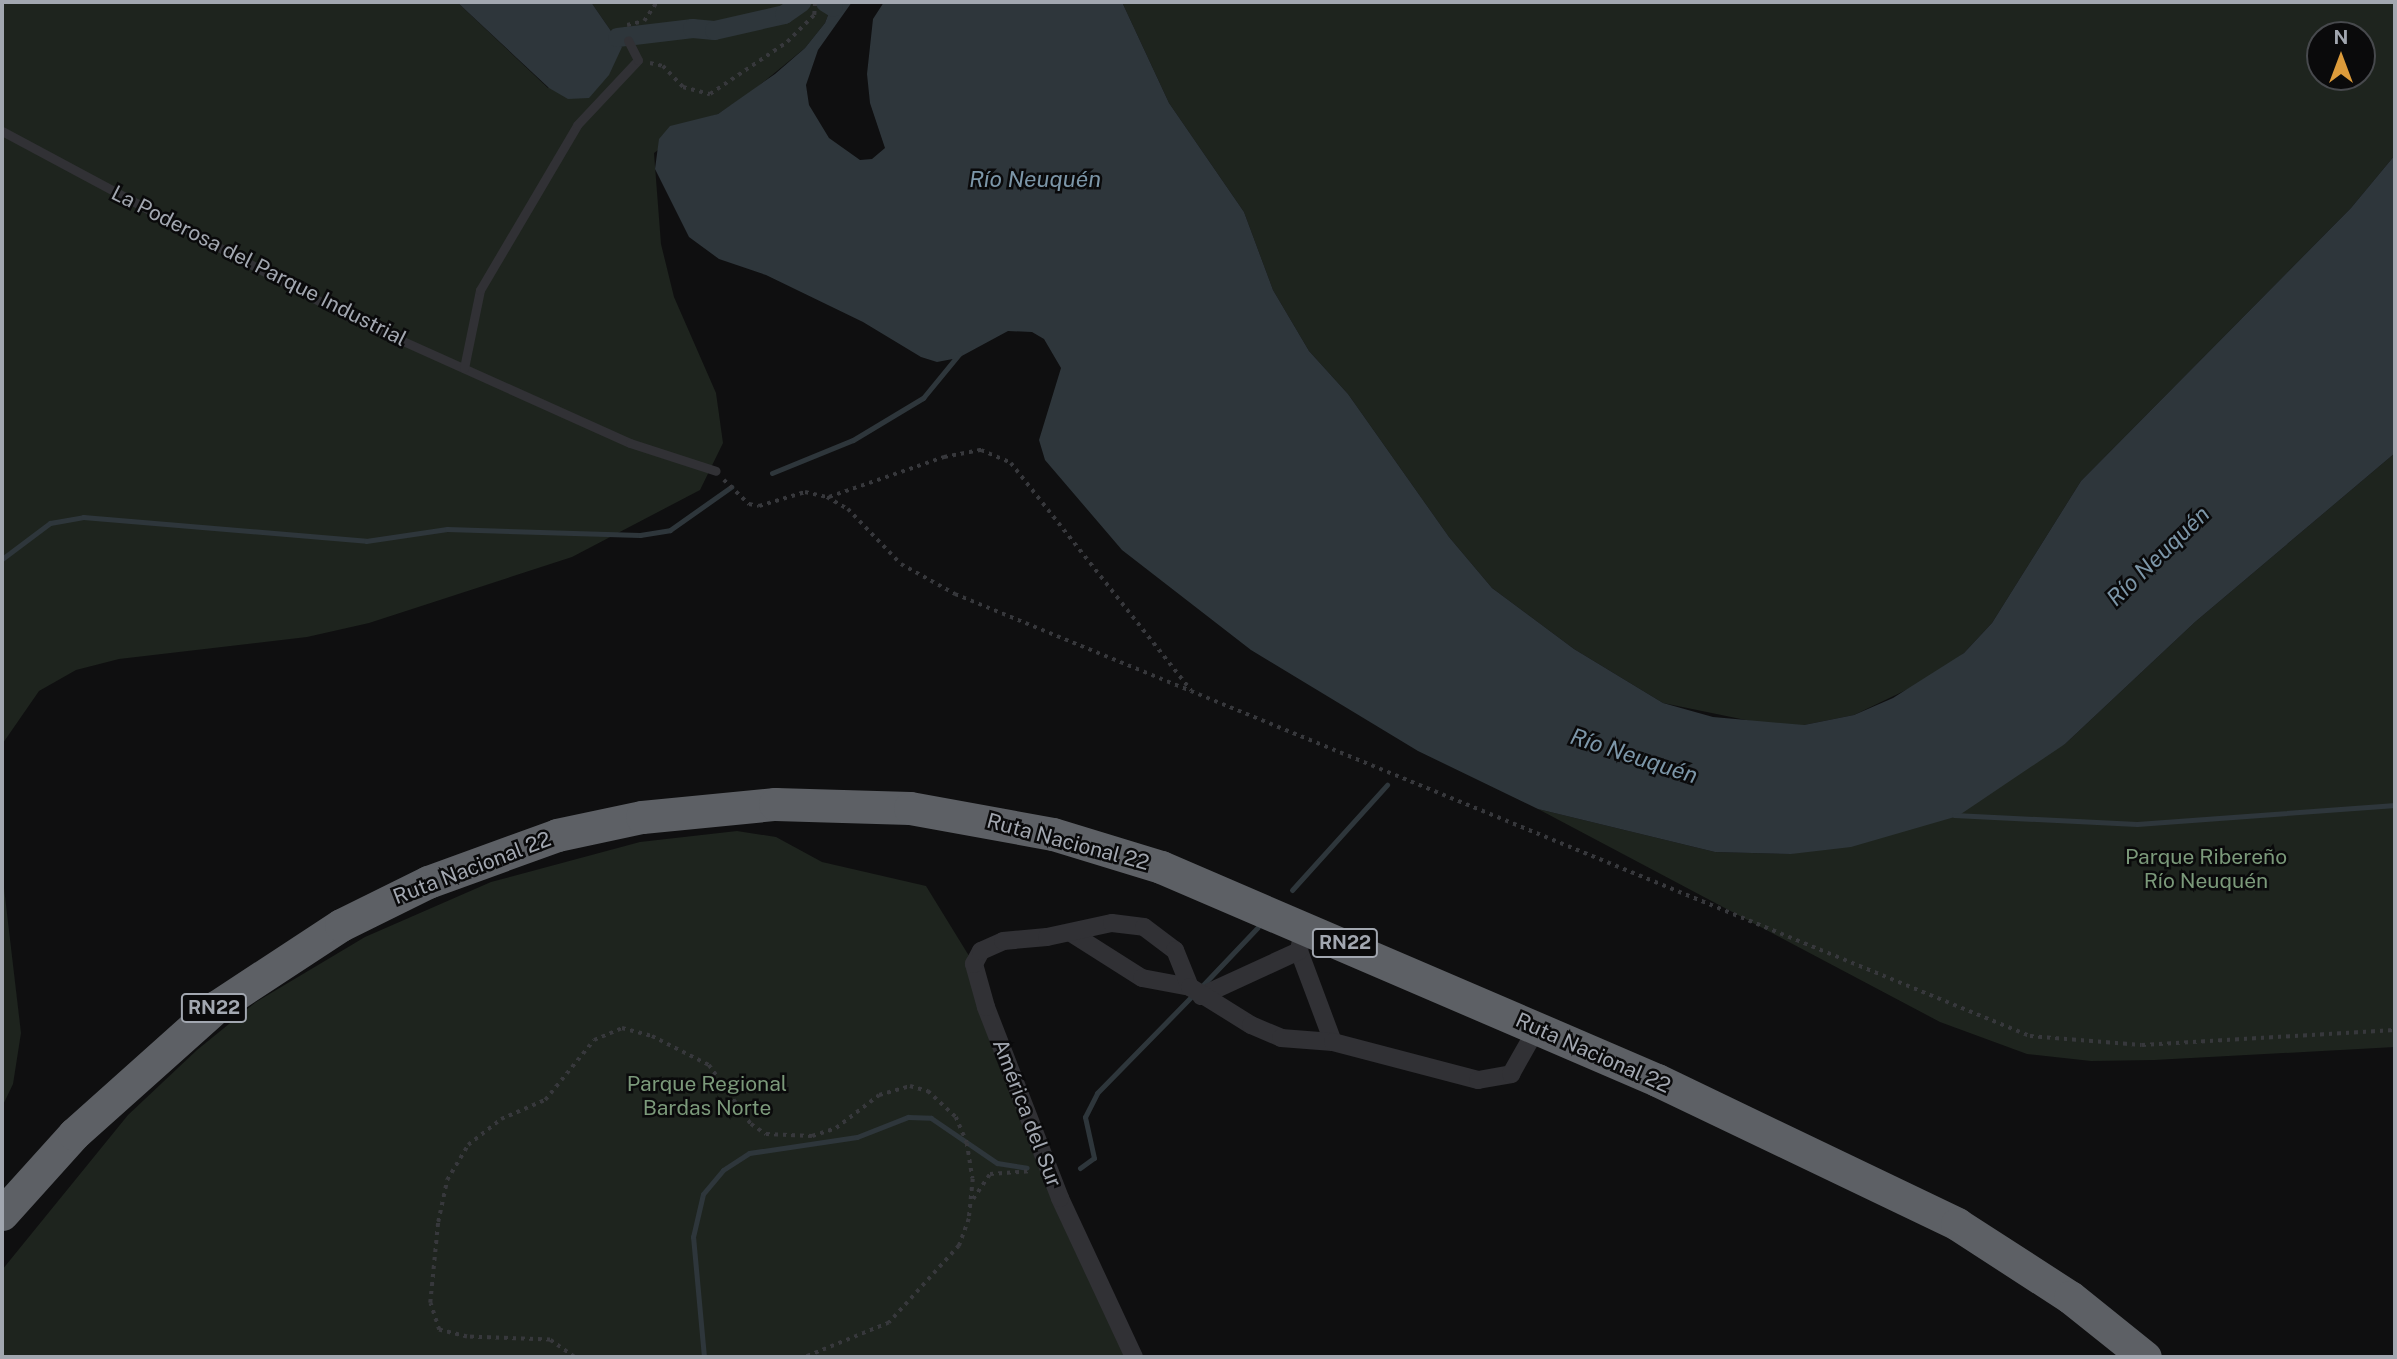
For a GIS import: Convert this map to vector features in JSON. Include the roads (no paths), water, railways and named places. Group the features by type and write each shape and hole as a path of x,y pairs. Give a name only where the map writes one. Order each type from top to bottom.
{"highway":[{"name":"Ruta Nacional 22","path":"2,1214 66,1142 142,1069 253,979 341,925 428,882 511,850 600,825 684,812 775,804 864,805 954,814 1108,849 1302,938 1537,1028 1919,1204 2042,1278 2145,1357"}],"street":[{"name":"América del Sur","path":"1134,1357 1049,1172 974,964 981,951 1003,941 1071,933 1112,923 1144,927 1175,950 1196,992"},
{"path":"1071,933 1142,978 1196,992 1281,1038 1333,1042 1446,1073 1494,1079 1511,1074 1537,1028"},
{"path":"1196,992 1302,938 1333,1042"}],"lane":[{"path":"464,368 480,290 577,125 638,60 628,40"},
{"name":"La Poderosa del Parque Industrial","path":"2,131 345,315 630,443 716,471"}],"water":[{"path":"457,2 591,2 622,47 609,75 589,98 568,99 549,88"},
{"name":"Río Neuquén","path":"833,2 852,2 818,50 806,85 809,105 829,138 860,160 872,159 885,148 870,103 867,74 873,19 884,2 1122,2 1169,103 1244,212 1273,290 1309,351 1348,394 1449,537 1492,588 1574,649 1663,703 1713,717 1804,725 1854,715 1893,698 1964,653 1992,623 2081,481 2351,208 2395,155 2395,453 2195,622 2065,744 1958,816 1851,847 1791,854 1715,852 1538,809 1418,751 1251,650 1122,550 1045,460 1039,440 1061,368 1044,339 1032,332 1008,331 958,358 937,362 921,357 863,322 766,275 719,259 689,237 655,169 659,139 670,126 718,114 775,74 805,48 825,23"}],"waterway":[{"path":"617,37 692,28 714,30 784,14 801,2"},
{"path":"825,2 833,7"},
{"path":"772,473 853,440 923,398 960,353"},
{"path":"2,559 50,523 83,517 366,541 447,529 640,535 670,530 731,487"},
{"path":"1292,890 1387,785"},
{"path":"1954,815 2137,824 2395,805"},
{"path":"1202,986 1258,927"},
{"path":"1080,1168 1094,1158 1085,1117 1097,1093 1192,996"},
{"path":"704,1357 693,1237 703,1194 723,1170 749,1153 857,1137 908,1117 931,1118 997,1163 1027,1168"}],"park label":[{"name":"Parque Ribereño Río Neuquén","path":"2206,869"},
{"name":"Parque Regional Bardas Norte","path":"707,1096"}]}
